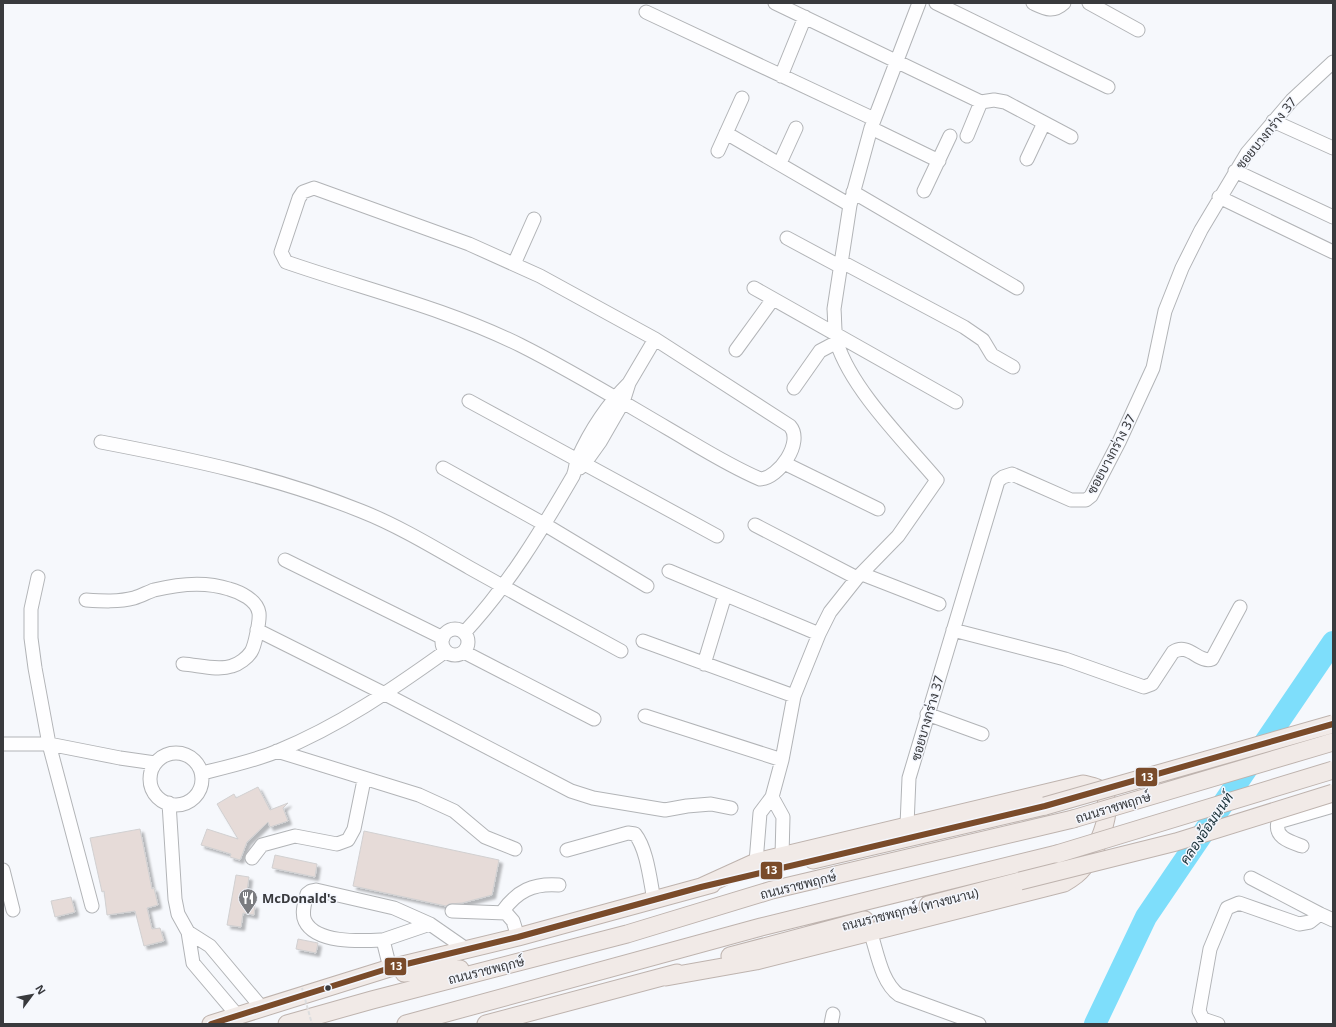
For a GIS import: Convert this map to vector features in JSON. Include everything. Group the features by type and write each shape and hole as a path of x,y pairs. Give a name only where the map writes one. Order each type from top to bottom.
{"main road":[{"path":"211,1024 390,968 518,937 701,887 1045,806 1333,724"},
{"name":"ถนนราชพฤกษ์","path":"287,1024 372,1000 627,934 772,890 1073,819 1333,742"},
{"path":"406,1024 761,927 1056,854 1333,770"},
{"path":"666,977 756,961 1064,883 1077,875 1084,868 1103,828 1108,814 1108,802 1104,793 1095,786 1083,784 756,862 701,887"},
{"name":"ถนนราชพฤกษ์ (ทางขนาน)","path":"486,1024 511,1020 666,977 759,947 1176,842 1333,793"},
{"path":"362,977 509,964"},
{"path":"449,1024 517,994"}],"street":[{"path":"775,3 981,102 994,100 1005,102 1072,137"},
{"path":"756,862 760,813 772,797 782,760 794,696 818,634 830,612 860,576 898,536 937,480 865,395 848,369 836,339 834,309 850,205 872,123 919,3"},
{"path":"936,3 1108,87"},
{"path":"1033,3 1047,10 1053,10 1064,3"},
{"path":"1088,3 1138,30"},
{"path":"646,12 781,76 872,123 939,161"},
{"path":"781,76 805,17"},
{"name":"ซอยบางกร่าง 37","path":"907,825 909,778 998,481 1003,476 1012,474 1071,500 1086,500 1091,496 1120,442 1153,368 1165,312 1182,268 1220,197 1247,153 1273,121 1292,100 1333,62"},
{"path":"718,150 742,98"},
{"path":"967,136 981,102"},
{"path":"1273,121 1333,148"},
{"path":"1027,159 1044,123"},
{"path":"780,163 796,128"},
{"path":"726,133 850,205"},
{"path":"924,191 950,136"},
{"path":"1235,172 1333,217"},
{"path":"314,188 469,244 514,264 655,339 790,426 796,436 795,442 784,463 771,476 760,479 723,461 619,400 520,345 466,321 397,297 286,262 281,252 299,198 303,192 314,188"},
{"path":"853,192 1017,288"},
{"path":"1220,197 1333,252"},
{"path":"514,264 534,219"},
{"path":"787,238 842,264 964,327 983,340 992,355 1013,367"},
{"path":"754,288 836,339 956,402"},
{"path":"736,350 773,299"},
{"path":"464,633 504,587 544,524 655,339"},
{"path":"794,388 820,351 836,339"},
{"path":"469,401 717,536"},
{"path":"101,442 193,460 262,476 312,492 369,515 421,541 621,652"},
{"path":"784,463 878,509"},
{"path":"443,468 544,524 647,586"},
{"path":"755,526 860,576 939,604"},
{"path":"202,773 277,752 312,736 385,694 444,645 451,630 458,630 464,633 468,642 464,652 456,655 444,645 285,560"},
{"path":"669,571 818,634"},
{"path":"38,577 31,609 31,638 35,668 49,744 92,906"},
{"path":"86,600 118,601 135,598 174,585 198,584 228,588 243,594 254,604 259,613 257,630 252,651 242,662 231,666 183,664"},
{"path":"704,664 725,595"},
{"path":"953,630 1065,658 1144,687 1152,684 1173,652 1177,650 1182,649 1203,659 1212,659 1240,607"},
{"path":"257,630 385,694 571,791 593,798 665,810 686,806 711,804 731,808"},
{"path":"643,641 794,696"},
{"path":"464,652 594,719"},
{"path":"927,714 982,734"},
{"path":"645,716 782,760"},
{"path":"3,744 49,744 120,758 155,763"},
{"path":"277,752 364,780 419,795 461,816 485,837 515,848"},
{"path":"173,753 182,753 192,758 202,773 200,790 194,797 182,804 169,803 161,799 154,792 150,780 151,771 155,763 164,755 173,753"},
{"path":"252,858 262,846 295,836 337,844 348,840 354,830 364,780"},
{"path":"772,797 783,817 782,856"},
{"path":"169,803 175,899 178,914 188,932 193,963 236,1015"},
{"path":"1302,846 1284,840 1279,833 1278,822 1333,806"},
{"path":"567,850 628,833 635,834 640,840 654,900"},
{"path":"3,870 13,910"},
{"path":"1251,878 1329,916"},
{"path":"502,912 509,902 531,887 545,884 559,885"},
{"path":"430,924 383,940 336,939 314,931 305,921 303,914 307,894 316,890 394,908 430,924 466,949"},
{"path":"1218,1024 1203,1019 1199,1011 1210,949 1227,908 1239,903 1299,924 1329,916"},
{"path":"452,911 506,913 513,921 518,937"},
{"path":"870,931 884,974 891,989 899,995 979,1024"},
{"path":"188,932 210,946 262,1008"},
{"path":"383,940 390,968"}],"path":[{"path":"302,988 312,1024"}],"building":[{"path":"258,787 270,810 288,803 283,808 288,821 270,827 268,822 247,842 240,860 230,857 231,854 201,845 207,829 238,839 217,804 234,794 236,798"},
{"path":"140,829 152,889 154,888 158,905 147,908 152,929 160,928 164,941 144,946 135,911 107,915 104,891 102,892 90,838"},
{"path":"364,831 499,860 492,895 462,903 449,904 446,906 353,886"},
{"path":"275,855 317,864 315,877 272,868"},
{"path":"236,875 249,877 245,904 255,905 254,915 243,913 241,927 227,925"},
{"path":"71,897 75,912 55,917 51,901"},
{"path":"298,939 318,943 316,953 296,949"}],"waterway":[{"name":"คลองอ้อมนนท์","path":"1095,1024 1146,917 1333,642"}],"transit line":[{"name":"13","path":"211,1024 390,968 518,937 701,887 1045,806 1333,724"}],"place":[{"name":"McDonald's","path":"248,915"}]}
